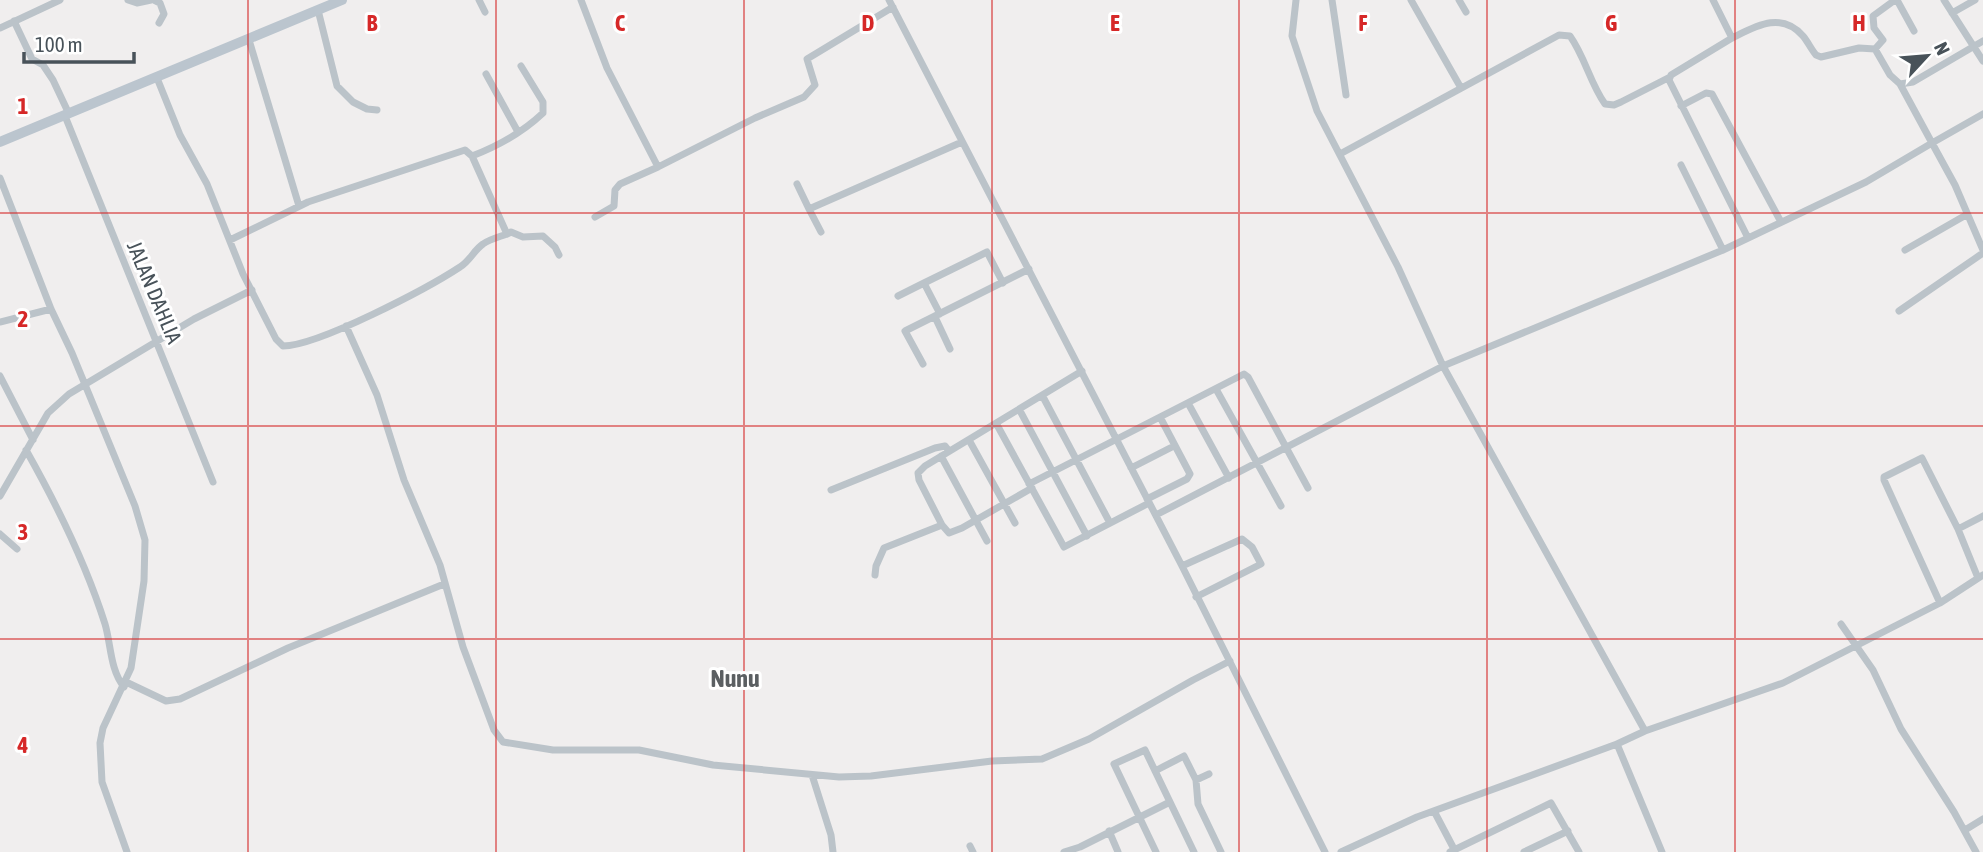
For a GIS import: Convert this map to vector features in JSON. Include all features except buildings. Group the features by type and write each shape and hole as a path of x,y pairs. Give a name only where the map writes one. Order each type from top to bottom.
{"main road":[{"path":"0,142 341,0"}],"street":[{"path":"0,28 60,0"},
{"path":"128,0 132,3 153,0 160,3 164,14 159,23"},
{"path":"479,0 485,12"},
{"path":"581,0 607,68 658,167"},
{"path":"1296,0 1292,24 1295,48 1317,111 1398,267 1443,366 1645,731"},
{"path":"1332,0 1346,95"},
{"path":"1411,0 1461,88"},
{"path":"1460,0 1466,12"},
{"path":"1713,0 1732,38"},
{"path":"1875,49 1883,40 1874,28 1873,16 1896,0 1914,31"},
{"path":"1944,0 1983,61"},
{"path":"1952,13 1975,0"},
{"path":"595,217 614,206 615,190 629,178 658,167 755,118 804,97 815,86 807,59 891,4 1156,515 1325,852"},
{"path":"318,10 337,86 353,102 367,109 377,110"},
{"name":"JALAN DAHLIA","path":"14,21 32,59 43,65 53,80 213,482"},
{"path":"1339,154 1559,34 1570,36 1598,94 1605,104 1614,105 1670,77 1732,38 1765,22 1786,24 1795,28 1811,50 1821,57 1859,48 1875,49"},
{"path":"248,40 299,206"},
{"path":"1900,84 1913,82 1983,41"},
{"path":"1875,49 1890,75 1900,84 1955,185 1983,251 1899,311"},
{"path":"472,156 490,149 542,114 544,108 521,66"},
{"path":"486,74 518,132"},
{"path":"1670,77 1681,106 1748,238"},
{"path":"157,78 180,135 207,184 252,290 276,339 283,346 346,326 448,274 466,263 484,243 511,232 525,237 543,236 559,255"},
{"path":"1681,106 1706,93 1712,94 1781,222"},
{"path":"1156,515 1443,366 1723,250 1866,182 1983,114"},
{"path":"809,209 962,142"},
{"path":"230,240 299,206 465,150 472,156 508,234"},
{"path":"1681,165 1723,250"},
{"path":"0,178 51,309 135,506 145,540 144,580 136,646 125,684 103,728 99,759 102,782 127,852"},
{"path":"797,184 821,232"},
{"path":"1905,250 1966,215"},
{"path":"898,296 987,252 1003,283"},
{"path":"923,364 905,331 1029,269"},
{"path":"924,283 950,349"},
{"path":"0,496 48,413 84,384 156,341 252,290"},
{"path":"0,322 51,309"},
{"path":"346,326 377,395 404,480 440,565 463,647 494,730 503,742 553,750 639,750 713,765 812,775 871,776 992,761 1042,759 1089,739 1230,661"},
{"path":"1082,371 920,469 918,476 946,531 952,533 1053,471 1242,375 1247,375 1308,488"},
{"path":"0,376 33,440"},
{"path":"1216,389 1281,506"},
{"path":"1042,395 1110,523"},
{"path":"1188,403 1229,478"},
{"path":"1019,409 1087,536"},
{"path":"996,423 1062,546 1067,548 1189,477 1160,417"},
{"path":"969,440 1015,523"},
{"path":"831,490 935,448 945,446 949,451"},
{"path":"1131,468 1174,446"},
{"path":"26,450 85,572 105,624 118,678 125,684 166,701 180,699 288,649 444,584"},
{"path":"941,456 987,541"},
{"path":"1341,852 1434,811 1617,744 1645,731 1783,683 1940,603 1981,577 1922,458 1884,477 1884,480 1940,603"},
{"path":"1958,529 1983,516"},
{"path":"875,575 884,548 942,525"},
{"path":"0,534 17,549"},
{"path":"1182,566 1242,539 1252,547 1261,564 1196,597"},
{"path":"1841,624 1873,670 1901,729 1976,852"},
{"path":"1617,744 1662,852"},
{"path":"1180,747 1196,780 1198,804 1222,852"},
{"path":"1156,852 1114,764 1145,751 1194,852"},
{"path":"1155,771 1184,756"},
{"path":"1196,780 1209,774"},
{"path":"812,775 831,835 833,852"},
{"path":"1064,852 1081,849 1109,831 1170,802"},
{"path":"1434,811 1452,850 1547,803 1554,805 1579,852"},
{"path":"1965,830 1983,818"},
{"path":"1109,831 1118,852"},
{"path":"1524,852 1568,831"}],"district":[{"name":"Nunu","path":"735,678"}]}
